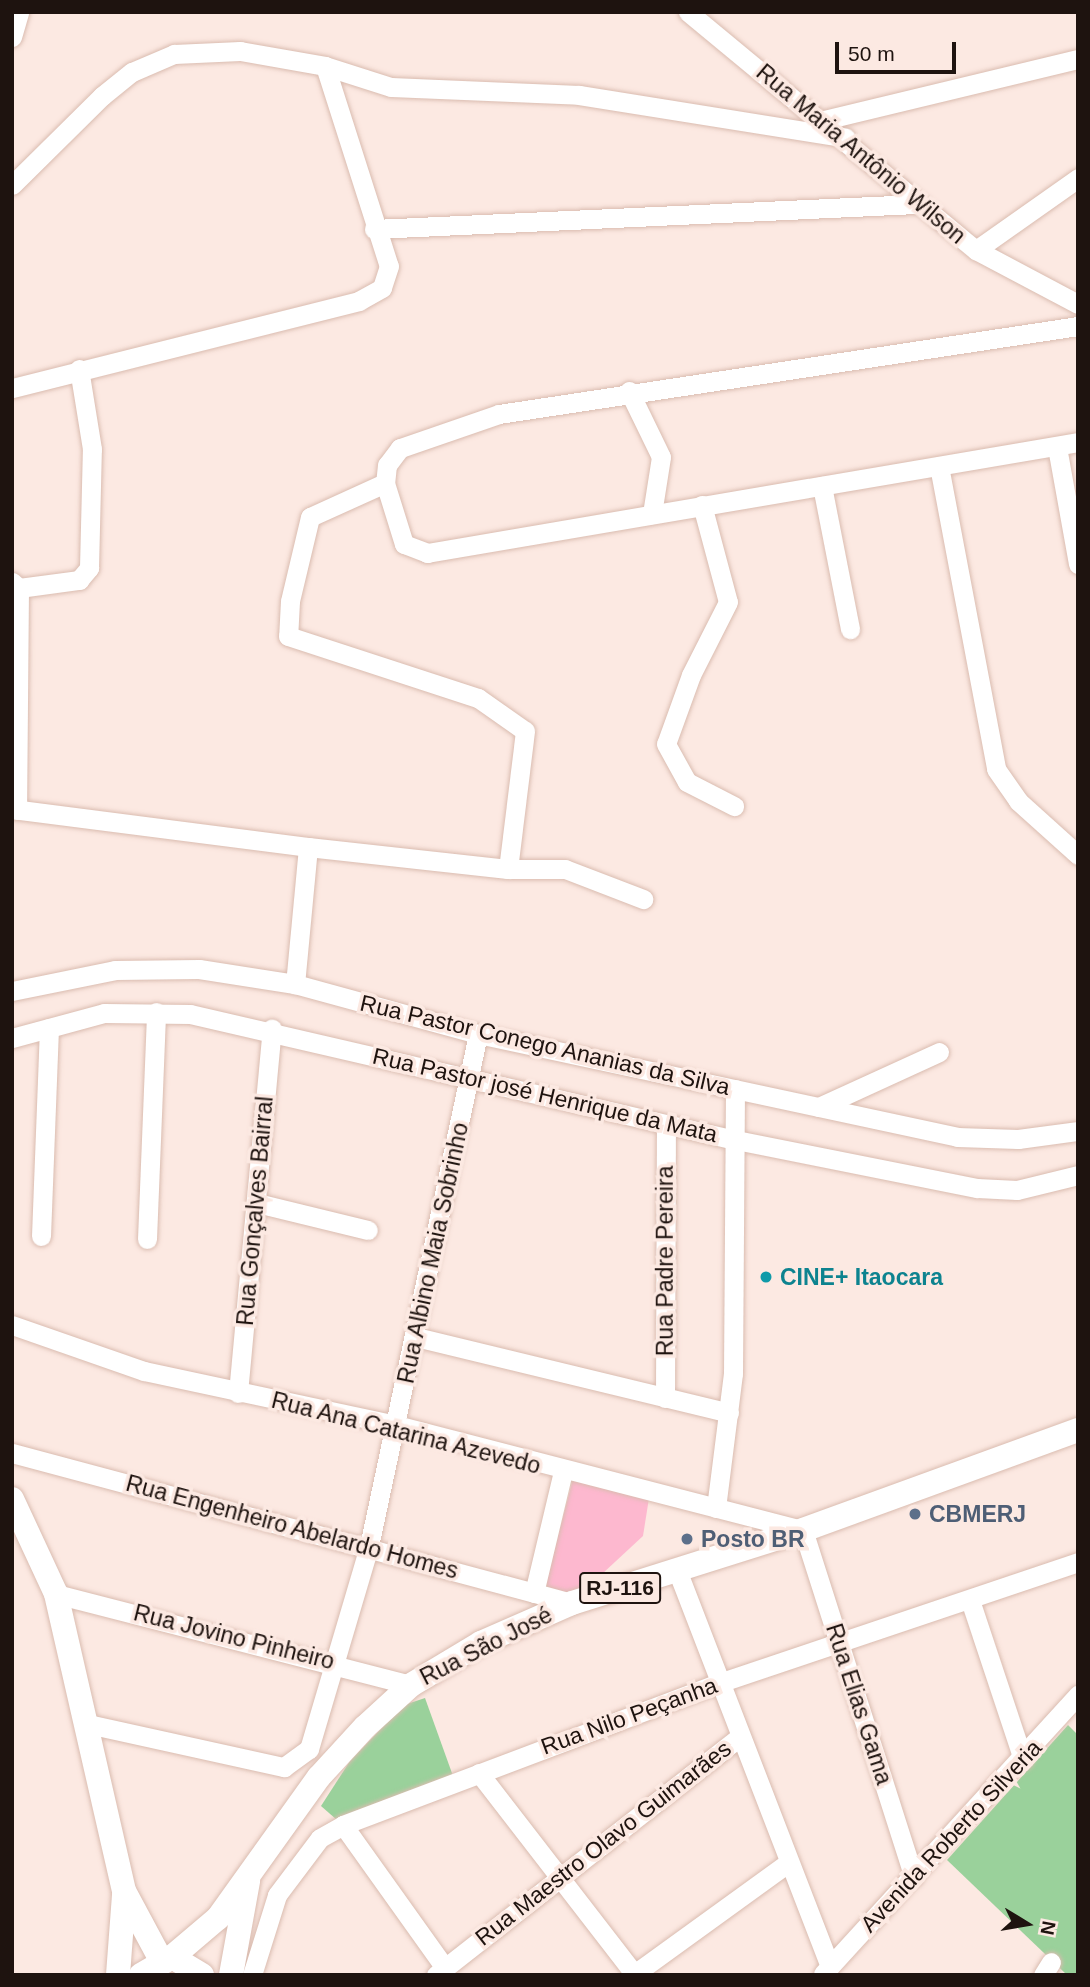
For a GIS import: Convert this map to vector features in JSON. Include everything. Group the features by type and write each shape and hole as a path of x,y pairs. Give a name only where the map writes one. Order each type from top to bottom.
{"main road":[{"name":"Rua São José","path":"141,1975 218,1918 319,1777 411,1685 481,1643 572,1603 803,1530 1078,1430"},
{"path":"12,1499 56,1594 88,1724 124,1891 118,1975"},
{"name":"Rua São José","path":"231,1975 249,1877"},
{"path":"124,1891 167,1958 202,1975"}],"street":[{"path":"12,37 19,12"},
{"name":"Rua Maria Antônio Wilson","path":"688,12 846,138 916,204 976,250 1078,304"},
{"path":"12,185 102,96 132,72 174,54 240,51 325,66 390,87 579,95 846,138"},
{"path":"824,120 1078,59"},
{"path":"12,388 373,296 389,266 374,229 325,66"},
{"path":"976,250 1078,178"},
{"path":"374,229 916,204"},
{"path":"1078,326 629,391 499,414 415,439 392,455 385,483 404,544 427,553 1078,442"},
{"path":"79,369 92,449 89,568 79,580 15,585 15,810 308,847 508,869 585,873 643,899"},
{"path":"629,391 661,457 652,513"},
{"path":"1057,447 1078,564"},
{"path":"939,466 996,769 1018,802 1078,855"},
{"path":"385,483 310,517 290,601 288,636 478,698 525,731 508,869"},
{"path":"822,486 850,629"},
{"path":"702,505 728,602 691,675 666,744 687,782 734,806"},
{"path":"295,984 308,847"},
{"name":"Rua Pastor Conego Ananias da Silva","path":"12,991 157,967 295,984 478,1034 957,1137 1017,1139 1078,1131"},
{"path":"147,1239 156,1012"},
{"name":"Rua Pastor josé Henrique da Mata","path":"12,1038 104,1013 156,1012 272,1029 470,1080 731,1139 977,1188 1017,1190 1078,1175"},
{"path":"41,1236 49,1028"},
{"name":"Rua Gonçalves Bairral","path":"238,1393 272,1029"},
{"name":"Rua Albino Maia Sobrinho","path":"88,1724 266,1765 284,1767 309,1749 369,1546 416,1337 478,1034"},
{"path":"818,1107 939,1052"},
{"path":"716,1508 729,1413 736,1278 731,1139 735,1089"},
{"name":"Rua Padre Pereira","path":"665,1398 666,1124"},
{"path":"257,1203 368,1230"},
{"name":"Rua Ana Catarina Azevedo","path":"12,1325 144,1371 396,1425 563,1471 803,1530"},
{"path":"416,1337 729,1413"},
{"name":"Rua Engenheiro Abelardo Homes","path":"12,1453 369,1546 572,1603"},
{"path":"534,1593 563,1471"},
{"name":"Rua Elias Gama","path":"803,1530 914,1877"},
{"name":"Rua Nilo Peçanha","path":"258,1970 277,1895 297,1863 343,1825 719,1683 1078,1562"},
{"path":"677,1570 826,1971"},
{"name":"Rua Jovino Pinheiro","path":"56,1594 334,1661 411,1685"},
{"path":"970,1600 1023,1759"},
{"name":"Avenida Roberto Silveria","path":"826,1971 1023,1759 1078,1695"},
{"name":"Rua Maestro Olavo Guimarães","path":"440,1971 738,1738"},
{"path":"479,1773 634,1974 788,1863"},
{"path":"343,1825 440,1971"}],"green space":[{"path":"425,1698 453,1776 337,1820 321,1806 350,1761 404,1705"},
{"path":"1068,1725 1078,1735 1078,1975 1067,1975 947,1860"}],"building":[{"path":"573,1479 649,1498 643,1536 588,1587 571,1594 545,1586"}],"place":[{"name":"CINE+ Itaocara","path":"766,1277"},
{"name":"CBMERJ","path":"915,1514"},
{"name":"Posto BR","path":"687,1539"}]}
